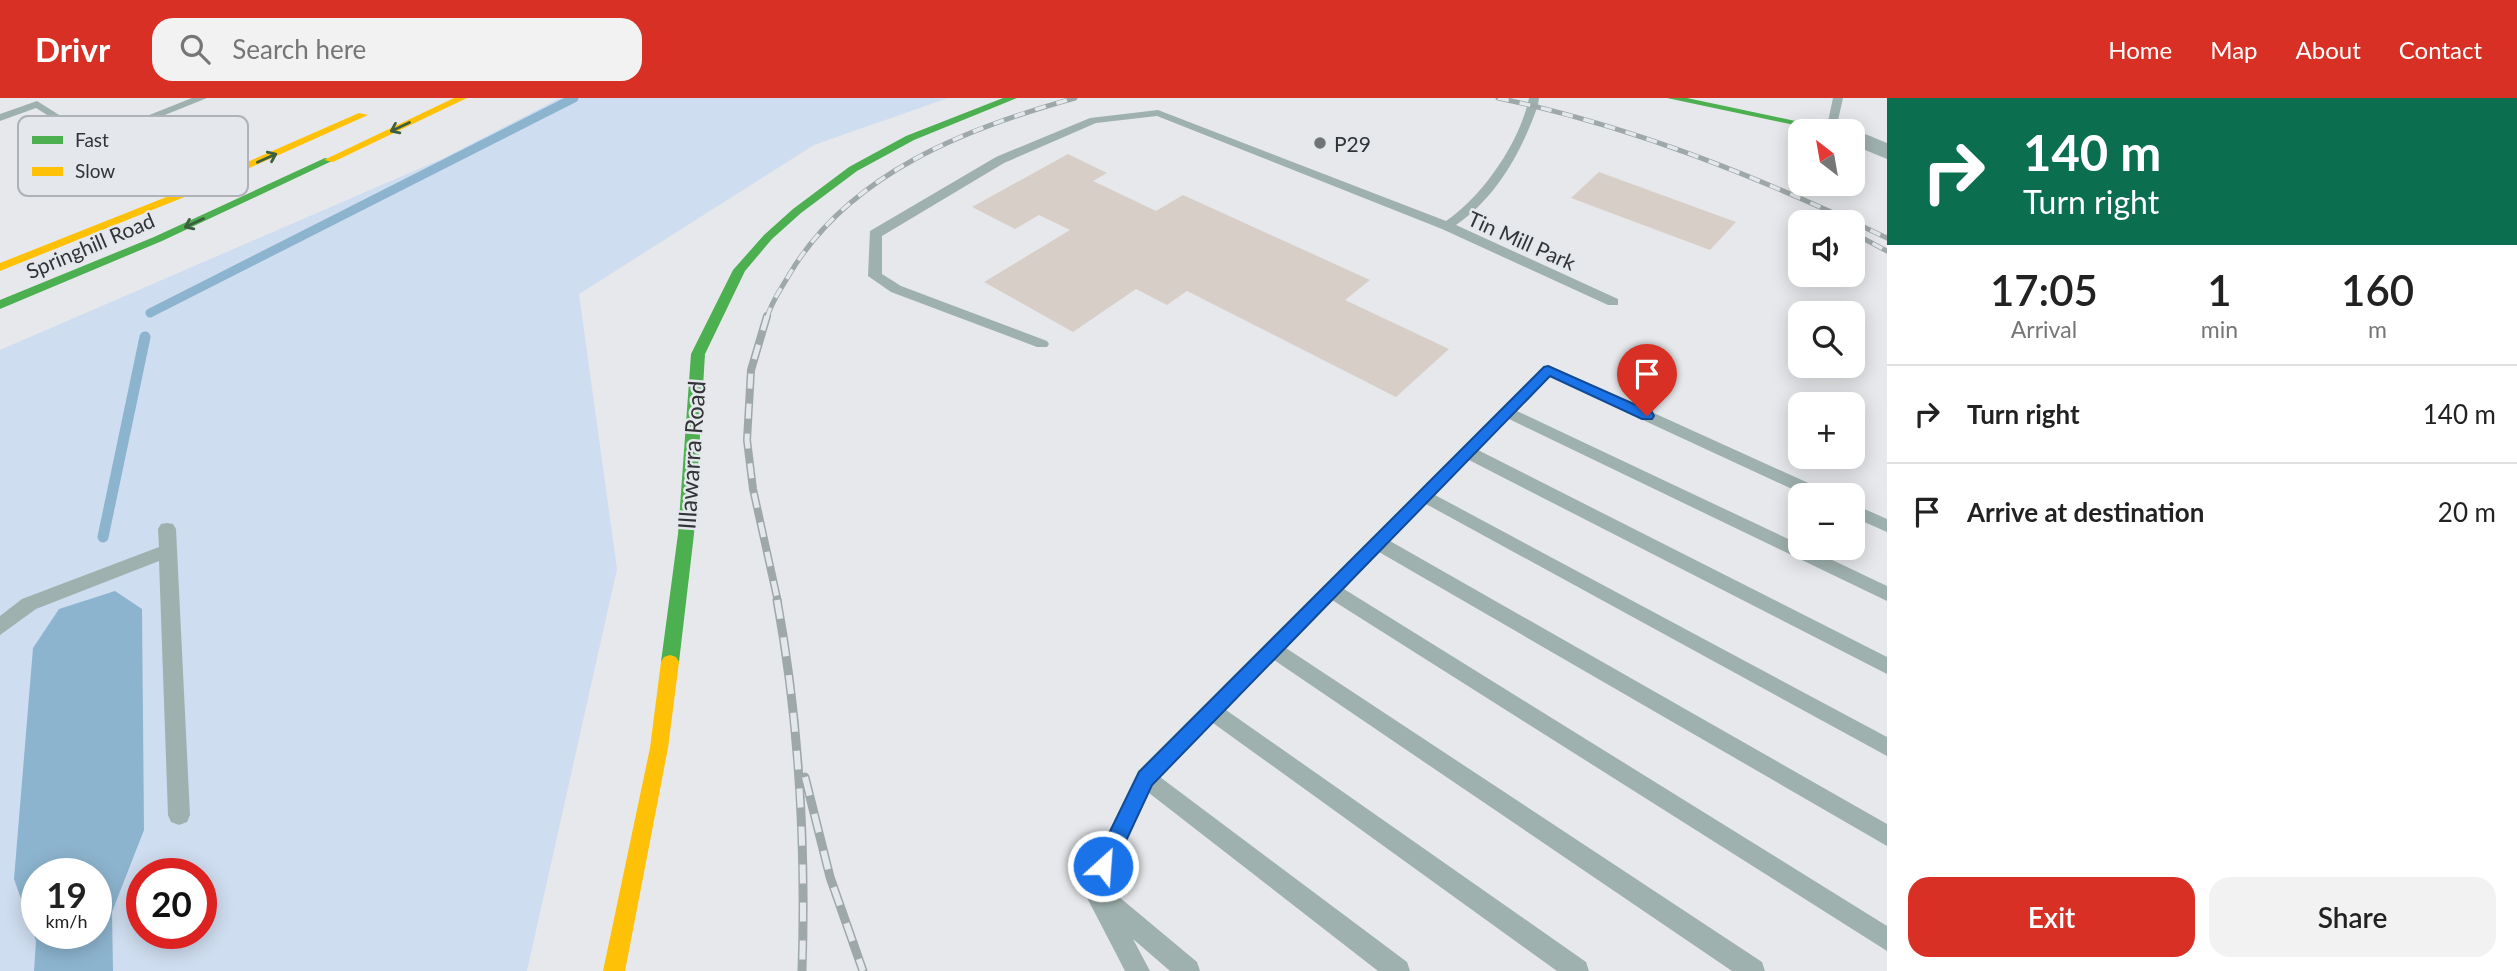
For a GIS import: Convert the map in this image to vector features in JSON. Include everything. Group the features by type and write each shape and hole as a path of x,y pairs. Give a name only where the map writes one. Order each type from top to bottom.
{"street":[{"name":"Springhill Road","path":"0,305 158,239 462,98"},
{"name":"Illawarra Road","path":"614,971 659,748 686,534 698,354 738,270 768,237 797,211 853,169 910,138 1012,98"},
{"path":"1672,98 1788,121"},
{"name":"Springhill Road","path":"248,166 375,110"},
{"path":"1866,142 1887,152"},
{"name":"Springhill Road","path":"0,267 177,196"}],"lane":[{"path":"156,116 202,98"},
{"name":"Tin Mill Park","path":"1447,226 1461,218 1492,185 1531,112 1534,98"},
{"path":"1835,119 1838,98"},
{"path":"0,118 33,101 56,116"},
{"path":"1042,344 896,289 875,276 875,234 1000,160 1094,120 1158,113 1447,226"},
{"name":"Tin Mill Park","path":"1447,226 1613,302"},
{"path":"1093,888 1145,778 1548,370 1794,483"},
{"path":"1507,412 1887,594"},
{"path":"1468,452 1887,666"},
{"path":"1424,496 1887,747"},
{"path":"1865,516 1887,526"},
{"path":"167,529 179,815"},
{"path":"1378,542 1887,836"},
{"path":"0,627 29,604 168,551"},
{"path":"1331,590 1887,939"},
{"path":"1273,649 1754,971"},
{"path":"1212,711 1577,971"},
{"path":"1145,778 1398,971"},
{"path":"1093,888 1138,971"},
{"path":"1093,888 1188,971"}],"shaded area":[{"path":"560,98 948,98 814,145 579,294 617,569 527,971 0,971 0,350 444,158"}],"water":[{"path":"115,591 142,609 144,830 133,858 126,858 126,876 112,912 112,858 21,858 21,899 14,879 33,648 59,609"},
{"path":"112,912 113,971 34,971 35,949 112,949"}],"building":[{"path":"1068,154 1107,173 1093,181 1156,211 1183,195 1370,280 1345,300 1449,349 1396,397 1187,291 1167,305 1136,289 1073,332 984,282 1070,230 1039,215 1015,229 972,207"},
{"path":"1599,172 1736,222 1710,250 1571,198"}],"waterway":[{"path":"150,313 574,98"},
{"path":"103,537 145,337"}],"railway":[{"path":"767,318 789,275 814,239 844,209 877,182 914,159 953,140 993,124 1075,98"},
{"path":"1498,98 1599,124 1697,156 1887,238"},
{"path":"1865,239 1887,251"},
{"path":"767,316 751,370 747,440 753,489 778,602"},
{"path":"777,600 796,738 802,832 802,971"},
{"path":"805,777 830,877 863,971"}],"traffic: fast":[{"path":"670,662 686,534 698,354 739,270 768,237 797,211 853,169 910,138 1012,98"},
{"path":"1672,98 1788,121"},
{"path":"0,305 158,239 329,160"}],"traffic: slow":[{"path":"329,160 462,98"},
{"path":"248,165 363,115"},
{"path":"0,267 178,196"},
{"path":"614,971 659,748 670,662"}],"place":[{"name":"P29","path":"1320,143"}],"route":[{"path":"1103,866 1145,778 1548,370 1647,416"}]}
